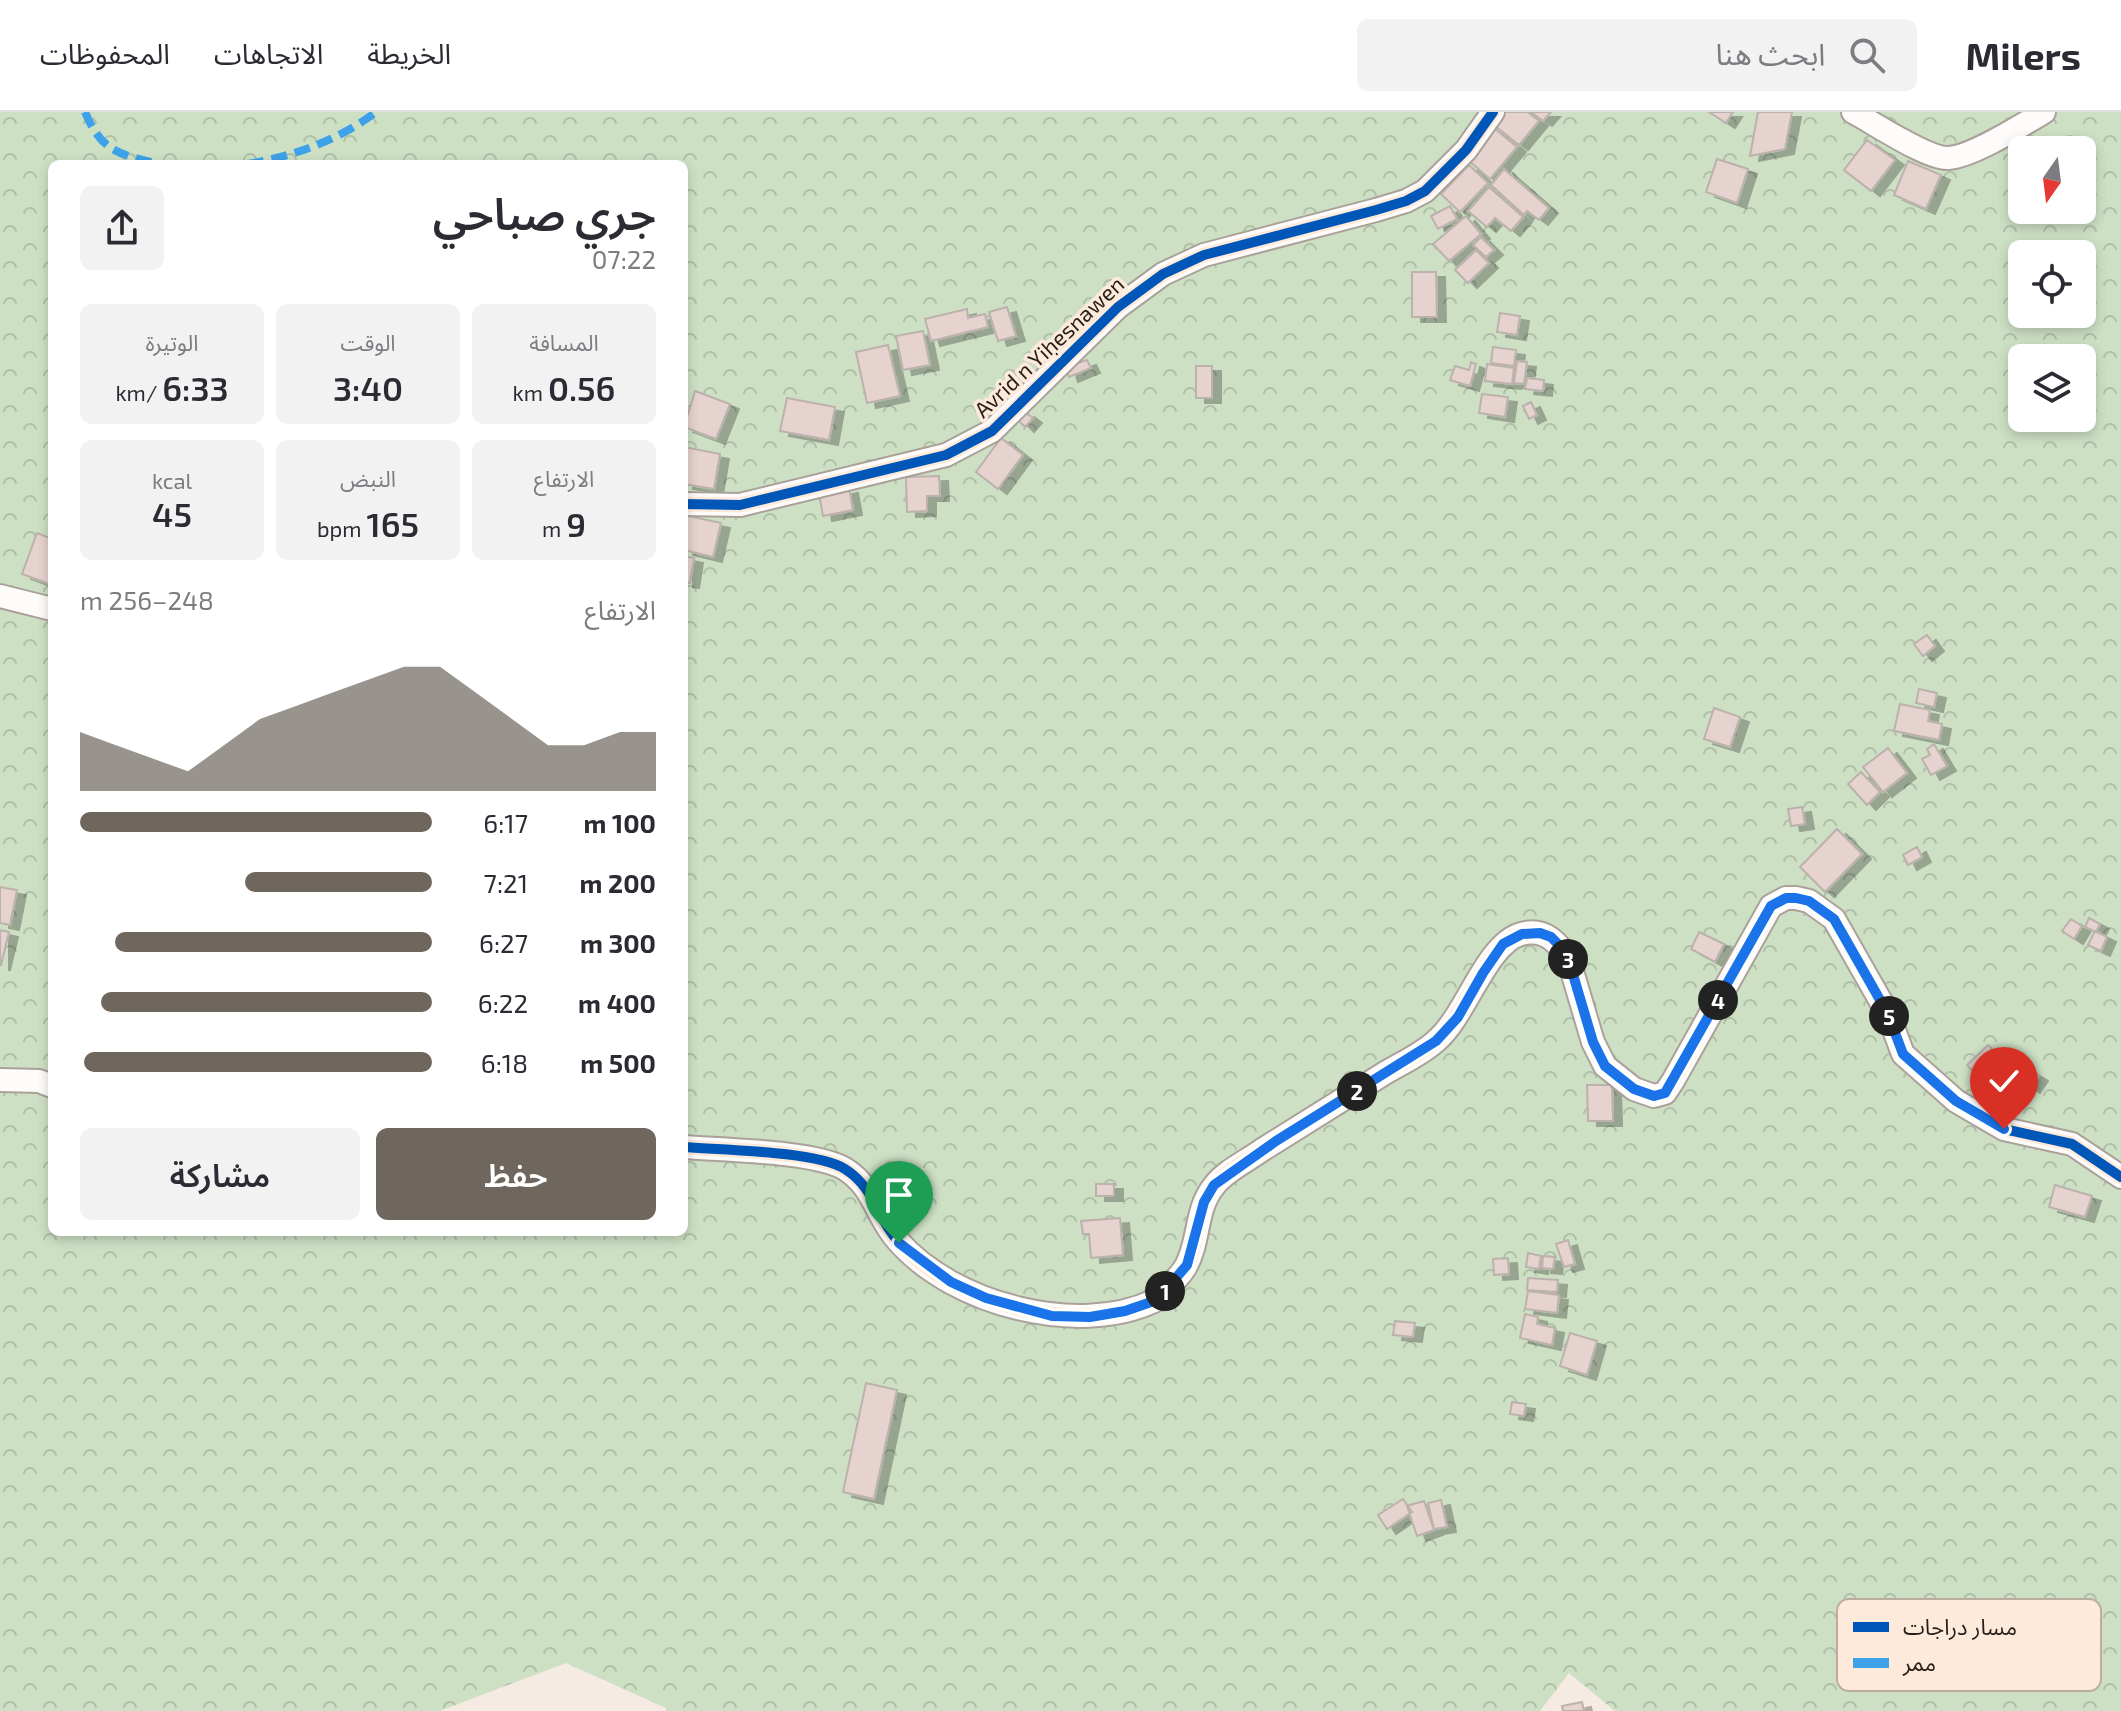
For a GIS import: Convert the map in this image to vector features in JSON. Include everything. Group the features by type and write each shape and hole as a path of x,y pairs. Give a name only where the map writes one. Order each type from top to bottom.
{"street":[{"name":"Avrid n Yiḥesnawen","path":"688,504 740,505 946,455 992,431 1118,307 1163,274 1204,255 1406,201 1443,176 1493,112"},
{"path":"1853,112 1924,152 1949,158 2000,137 2044,112"},
{"path":"0,596 48,608"},
{"path":"688,1147 806,1158 842,1167 864,1183 899,1243 951,1282 986,1298 1052,1316 1090,1317 1125,1311 1157,1300 1187,1265 1204,1202 1214,1185 1276,1141 1436,1041 1458,1017 1503,944 1522,934 1540,933 1551,937 1563,949 1593,1042 1605,1066 1634,1089 1654,1096 1665,1093 1673,1081 1771,906 1786,898 1796,898 1809,901 1834,919 1888,1014 1903,1054 1956,1101 2004,1129 2072,1144 2121,1177"},
{"path":"0,1080 39,1081 48,1084"}],"green space":[{"path":"0,112 2121,112 2121,1711 1615,1711 1569,1673 1540,1711 666,1711 666,1708 566,1663 440,1711 0,1711"}],"building":[{"path":"1504,112 1528,112 1539,121 1519,145 1494,125"},
{"path":"1531,112 1551,112 1543,121"},
{"path":"1709,112 1733,112 1726,123"},
{"path":"1758,112 1792,112 1785,149 1750,156"},
{"path":"1494,128 1517,147 1490,179 1468,160"},
{"path":"1867,140 1895,160 1871,191 1844,170"},
{"path":"1717,159 1748,169 1737,203 1706,192"},
{"path":"1908,161 1941,175 1926,209 1894,195"},
{"path":"1469,165 1488,183 1460,212 1441,194"},
{"path":"1504,169 1549,208 1539,220 1527,211 1524,215 1491,185"},
{"path":"1489,187 1523,217 1511,231 1495,218 1487,227 1468,211"},
{"path":"1450,206 1457,219 1438,229 1431,216"},
{"path":"1466,216 1481,234 1449,261 1433,244"},
{"path":"1481,237 1494,250 1486,257 1473,245"},
{"path":"1476,250 1489,263 1468,283 1455,270"},
{"path":"1412,272 1436,272 1437,317 1412,317"},
{"path":"1007,307 1016,336 998,341 989,312"},
{"path":"967,309 968,318 985,314 988,327 931,341 925,319"},
{"path":"1500,313 1520,316 1517,335 1497,332"},
{"path":"923,331 930,365 903,370 896,336"},
{"path":"888,345 900,396 867,403 856,352"},
{"path":"1493,347 1516,350 1514,366 1491,363"},
{"path":"1087,360 1091,368 1069,377 1066,367"},
{"path":"1517,361 1527,362 1524,384 1514,383"},
{"path":"1471,362 1476,364 1470,386 1450,380 1455,366 1469,370"},
{"path":"1487,364 1514,368 1512,384 1485,381"},
{"path":"1196,366 1212,366 1212,398 1196,398"},
{"path":"1527,378 1544,380 1543,391 1525,389"},
{"path":"695,391 730,404 716,439 688,428 688,414"},
{"path":"1482,394 1508,397 1505,417 1479,413"},
{"path":"787,398 835,407 829,440 780,431"},
{"path":"1531,402 1537,415 1529,419 1523,406"},
{"path":"1025,412 1033,418 1025,427 1018,420"},
{"path":"1001,438 1023,455 998,489 976,472"},
{"path":"688,448 720,454 714,489 688,485"},
{"path":"939,476 940,496 927,496 927,511 907,512 906,477"},
{"path":"849,488 853,510 823,516 819,494"},
{"path":"688,516 721,523 713,557 688,551"},
{"path":"37,533 48,537 48,584 22,574"},
{"path":"688,557 694,558 688,583"},
{"path":"1927,635 1935,646 1923,656 1914,644"},
{"path":"1919,689 1937,693 1934,707 1916,703"},
{"path":"1900,704 1930,710 1928,721 1942,724 1939,740 1894,731"},
{"path":"1714,708 1740,717 1730,747 1704,739"},
{"path":"1934,744 1947,766 1931,775 1922,759 1930,755 1927,749"},
{"path":"1888,748 1907,773 1883,792 1863,767"},
{"path":"1861,772 1880,792 1867,805 1848,784"},
{"path":"1802,807 1805,824 1791,826 1788,809"},
{"path":"1837,829 1862,854 1825,892 1800,867"},
{"path":"1917,847 1922,857 1908,865 1903,855"},
{"path":"0,887 17,890 10,925 0,923"},
{"path":"2089,918 2100,924 2096,932 2085,927"},
{"path":"2071,919 2082,926 2074,939 2062,931"},
{"path":"0,930 9,932 1,965 0,965"},
{"path":"2095,931 2107,937 2101,951 2088,945"},
{"path":"1699,932 1724,944 1715,962 1691,949"},
{"path":"1988,1045 2016,1072 2011,1076 2002,1068 1985,1084 1967,1065"},
{"path":"2023,1066 2039,1076 2031,1088 2015,1078"},
{"path":"1587,1085 1612,1085 1613,1121 1588,1121"},
{"path":"1096,1184 1114,1184 1114,1196 1096,1196"},
{"path":"2055,1185 2092,1196 2085,1217 2049,1207"},
{"path":"1120,1218 1123,1255 1091,1258 1089,1234 1083,1234 1081,1221"},
{"path":"1568,1240 1575,1264 1564,1267 1556,1244"},
{"path":"1528,1253 1541,1256 1539,1269 1526,1267"},
{"path":"1543,1256 1555,1257 1553,1269 1542,1268"},
{"path":"1508,1258 1509,1274 1494,1275 1493,1259"},
{"path":"1528,1278 1558,1280 1557,1292 1527,1290"},
{"path":"1528,1291 1559,1295 1557,1313 1525,1309"},
{"path":"1525,1314 1538,1317 1537,1324 1555,1328 1552,1345 1520,1338"},
{"path":"1395,1321 1415,1323 1413,1337 1393,1335"},
{"path":"1570,1333 1597,1341 1587,1375 1560,1366"},
{"path":"866,1383 897,1390 874,1499 843,1492"},
{"path":"1512,1402 1526,1404 1524,1416 1510,1414"},
{"path":"1403,1499 1412,1512 1387,1529 1378,1515"},
{"path":"1441,1500 1447,1527 1434,1529 1428,1503"},
{"path":"1424,1501 1434,1530 1417,1536 1407,1506"},
{"path":"1582,1702 1584,1711 1563,1711 1562,1706"}],"marked path":[{"path":"85,112 91,126 106,144 123,154 144,160"},
{"path":"265,160 315,146 347,131 376,112"}],"cycle path":[{"path":"688,504 740,505 946,455 992,431 1118,307 1163,274 1204,255 1406,201 1425,191 1466,150 1493,112"},
{"path":"688,1147 813,1158 845,1169 863,1185 898,1241 922,1263 950,1282 983,1297 1018,1308 1054,1314 1089,1316 1123,1311 1157,1300 1183,1271 1194,1246 1200,1215 1208,1195 1219,1181 1262,1150 1430,1046 1447,1030 1497,951 1509,940 1521,934 1537,933 1550,938 1561,948 1569,961 1593,1042 1605,1066 1634,1089 1654,1096 1665,1093 1673,1081 1771,906 1786,898 1796,898 1809,901 1834,919 1888,1014 1903,1054 1956,1101 2004,1129 2072,1144 2121,1177"}],"route":[{"path":"899,1243 951,1282 986,1298 1052,1316 1090,1317 1125,1311 1157,1300 1187,1265 1204,1202 1214,1185 1276,1141 1436,1041 1458,1017 1503,944 1522,934 1540,933 1551,937 1563,949 1593,1042 1605,1066 1634,1089 1654,1096 1665,1093 1673,1081 1771,906 1786,898 1809,901 1834,919 1888,1014 1903,1054 1956,1101 2004,1129"}]}
